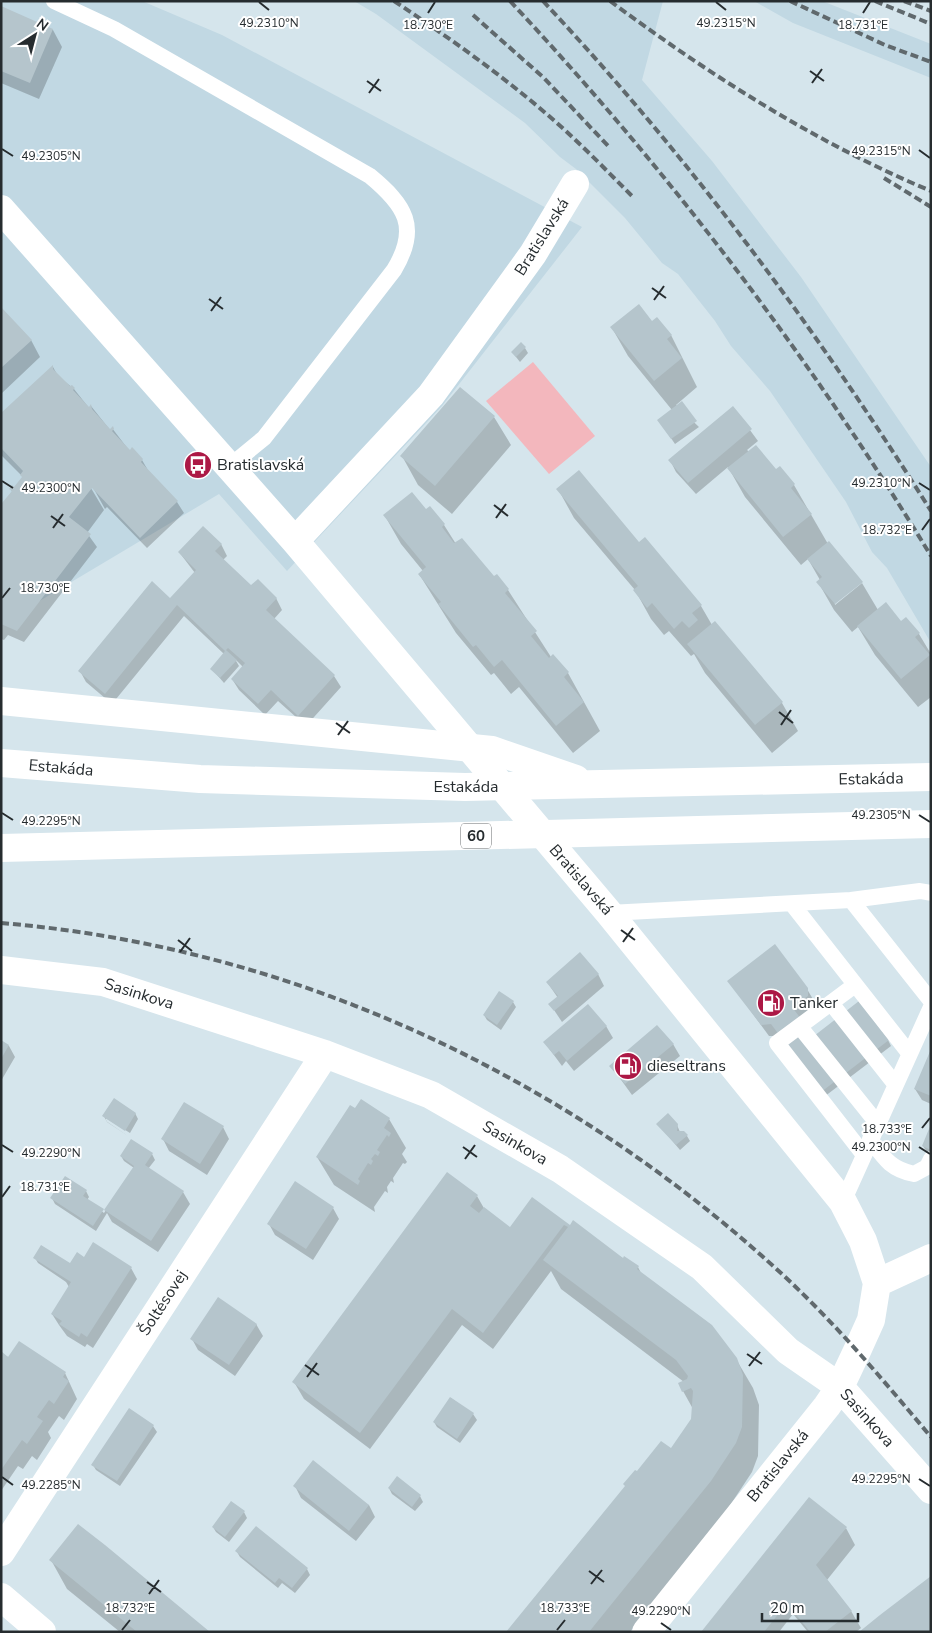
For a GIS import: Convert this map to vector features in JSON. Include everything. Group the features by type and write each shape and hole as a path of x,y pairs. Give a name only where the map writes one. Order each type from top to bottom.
{"street":[{"name":"Bratislavská","path":"295,541 431,395 533,254 575,184"},
{"name":"Bratislavská","path":"1,209 295,541 609,913 843,1202 862,1241 877,1283 871,1320 840,1387 646,1632"},
{"path":"1,701 492,750 594,786"},
{"name":"Estakáda","path":"1,763 200,780 322,785 594,786 931,777"},
{"name":"60","path":"1,848 931,824"},
{"name":"Sasinkova","path":"1,970 103,982 325,1054 431,1095 560,1168 702,1267 788,1351 840,1387 931,1490"},
{"name":"Šoltésovej","path":"1,1552 325,1054"},
{"path":"877,1283 931,1258"},
{"path":"1,1597 42,1632"}],"lane":[{"path":"54,1 114,29 370,176 390,192 402,207 407,224 407,238 402,257 394,270 264,438 230,466"},
{"path":"609,913 851,900 920,891 931,893"},
{"path":"851,900 931,1001"},
{"path":"792,904 909,1053"},
{"path":"855,985 777,1043 864,1155"},
{"path":"831,1003 896,1084"},
{"path":"843,1202 877,1123 931,1007"},
{"path":"800,1027 877,1123"},
{"path":"870,1139 885,1160 898,1170 914,1174 926,1167 931,1159"}],"shaded area":[{"path":"1,1 142,1 222,35 582,227 442,406 287,571 219,494 1,624"},
{"path":"354,1 663,1 642,80 712,161 801,277 931,467 931,643 887,568 872,552 846,502 770,391 731,346 715,321 678,274 662,263 625,218 576,169 560,157 525,123 376,14"},
{"path":"754,1 822,1 931,44 931,78 793,23"},
{"path":"533,362 595,436 549,474 486,401"}],"building":[{"path":"1,6 53,29 30,83 1,71"},
{"path":"639,304 652,321 657,317 672,335 667,339 682,358 654,381 610,327"},
{"path":"1,307 32,340 1,368"},
{"path":"521,342 526,347 516,357 511,352"},
{"path":"53,365 53,369 70,386 72,385 75,388 73,390 89,407 91,404 92,409 110,429 113,426 114,429 112,431 130,450 132,447 134,449 143,459 141,462 178,501 140,538 92,488 69,517 91,534 17,631 1,624 1,501 2,503 12,491 9,489 12,485 14,487 22,477 20,475 23,471 1,448 1,413"},
{"path":"460,387 495,416 435,486 400,456"},
{"path":"682,401 697,421 671,439 657,420"},
{"path":"733,406 752,429 688,483 668,460"},
{"path":"756,445 776,469 780,466 795,484 791,488 812,514 783,537 727,468"},
{"path":"579,470 639,542 645,537 702,605 692,613 698,620 689,628 682,621 674,629 652,603 647,608 633,590 638,586 556,489"},
{"path":"412,492 426,509 430,506 445,524 442,527 454,543 462,538 494,576 497,574 509,589 505,593 537,631 531,636 549,658 553,654 569,672 564,677 584,702 556,726 502,660 494,667 476,645 473,647 438,604 441,602 418,574 426,567 383,515"},
{"path":"203,526 222,544 215,551 251,585 258,579 277,598 266,610 335,675 298,716 271,690 258,704 231,679 245,663 228,648 226,650 237,660 220,678 210,669 225,651 177,605 105,694 78,671 152,581 170,598 196,570 178,552"},
{"path":"829,541 863,582 835,604 816,582 822,577 807,559"},
{"path":"886,602 901,621 906,617 920,633 915,637 930,655 901,679 857,626"},
{"path":"715,621 783,702 755,725 687,644"},
{"path":"775,944 808,988 808,996 792,1007 814,1036 859,1001 889,1040 812,1099 792,1052 771,1024 761,1025 727,981"},
{"path":"580,952 599,974 554,1011 548,1004 558,996 546,982"},
{"path":"499,991 514,1001 497,1025 483,1015"},
{"path":"588,1004 607,1026 567,1061 559,1051 554,1055 543,1042"},
{"path":"657,1025 674,1044 625,1084 609,1066"},
{"path":"1,1040 9,1045 1,1059"},
{"path":"931,1049 931,1096 914,1089"},
{"path":"114,1098 136,1113 125,1131 102,1116"},
{"path":"361,1099 390,1118 384,1128 391,1133 389,1137 387,1135 377,1150 380,1152 378,1156 375,1154 371,1159 373,1161 371,1165 368,1163 358,1179 360,1181 358,1185 316,1157 350,1105 355,1108"},
{"path":"184,1102 224,1126 200,1164 161,1139"},
{"path":"668,1113 678,1124 677,1131 684,1131 688,1135 676,1145 656,1124"},
{"path":"931,1124 931,1150 922,1146"},
{"path":"131,1139 153,1153 145,1165 184,1191 151,1241 104,1210 134,1166 120,1156"},
{"path":"447,1172 478,1195 470,1206 479,1213 484,1207 510,1227 532,1197 570,1225 573,1220 623,1258 624,1256 639,1266 637,1269 712,1325 737,1358 743,1375 742,1427 736,1443 711,1481 589,1632 506,1632 625,1486 623,1484 635,1470 637,1471 661,1441 671,1448 691,1419 693,1391 691,1388 682,1392 678,1383 687,1379 688,1376 676,1360 543,1260 568,1227 564,1225 483,1333 452,1309 360,1433 292,1382"},
{"path":"65,1176 87,1190 83,1196 104,1209 93,1226 50,1198"},
{"path":"295,1181 334,1207 306,1249 267,1224"},
{"path":"93,1242 132,1267 87,1337 81,1333 79,1337 59,1324 62,1321 51,1314 71,1282 33,1258 41,1245 70,1263 77,1252 84,1257"},
{"path":"218,1297 257,1324 229,1365 190,1339"},
{"path":"19,1341 66,1372 63,1377 69,1381 54,1404 49,1400 37,1417 43,1421 27,1444 22,1440 1,1470 1,1351 8,1357"},
{"path":"450,1397 474,1413 457,1439 433,1422"},
{"path":"129,1408 154,1425 117,1481 91,1465"},
{"path":"313,1460 369,1505 349,1531 293,1486"},
{"path":"397,1476 421,1495 412,1507 388,1488"},
{"path":"809,1497 847,1527 816,1565 852,1611 825,1632 810,1632 787,1603 764,1632 701,1632"},
{"path":"231,1501 245,1511 225,1537 212,1527"},
{"path":"78,1524 210,1632 137,1632 49,1560"},
{"path":"256,1526 308,1568 292,1588 279,1578 275,1583 235,1551"},
{"path":"931,1576 931,1632 859,1632 880,1615"}],"railway":[{"path":"394,1 478,59 538,106 577,141 634,198"},
{"path":"510,1 626,131 735,268 837,409 931,556"},
{"path":"543,1 649,121 749,247 843,377 931,511"},
{"path":"610,1 686,55 765,106 846,151 931,191"},
{"path":"790,1 885,45 931,62"},
{"path":"875,1 931,24"},
{"path":"904,1 931,11"},
{"path":"473,15 544,78 610,148"},
{"path":"884,178 931,207"},
{"path":"1,923 110,937 216,960 320,993 421,1034 519,1083 612,1140 700,1204 783,1275 841,1333 931,1437"}],"place":[{"name":"Bratislavská","path":"198,465"},
{"name":"Tanker","path":"771,1003"},
{"name":"dieseltrans","path":"628,1066"}]}
